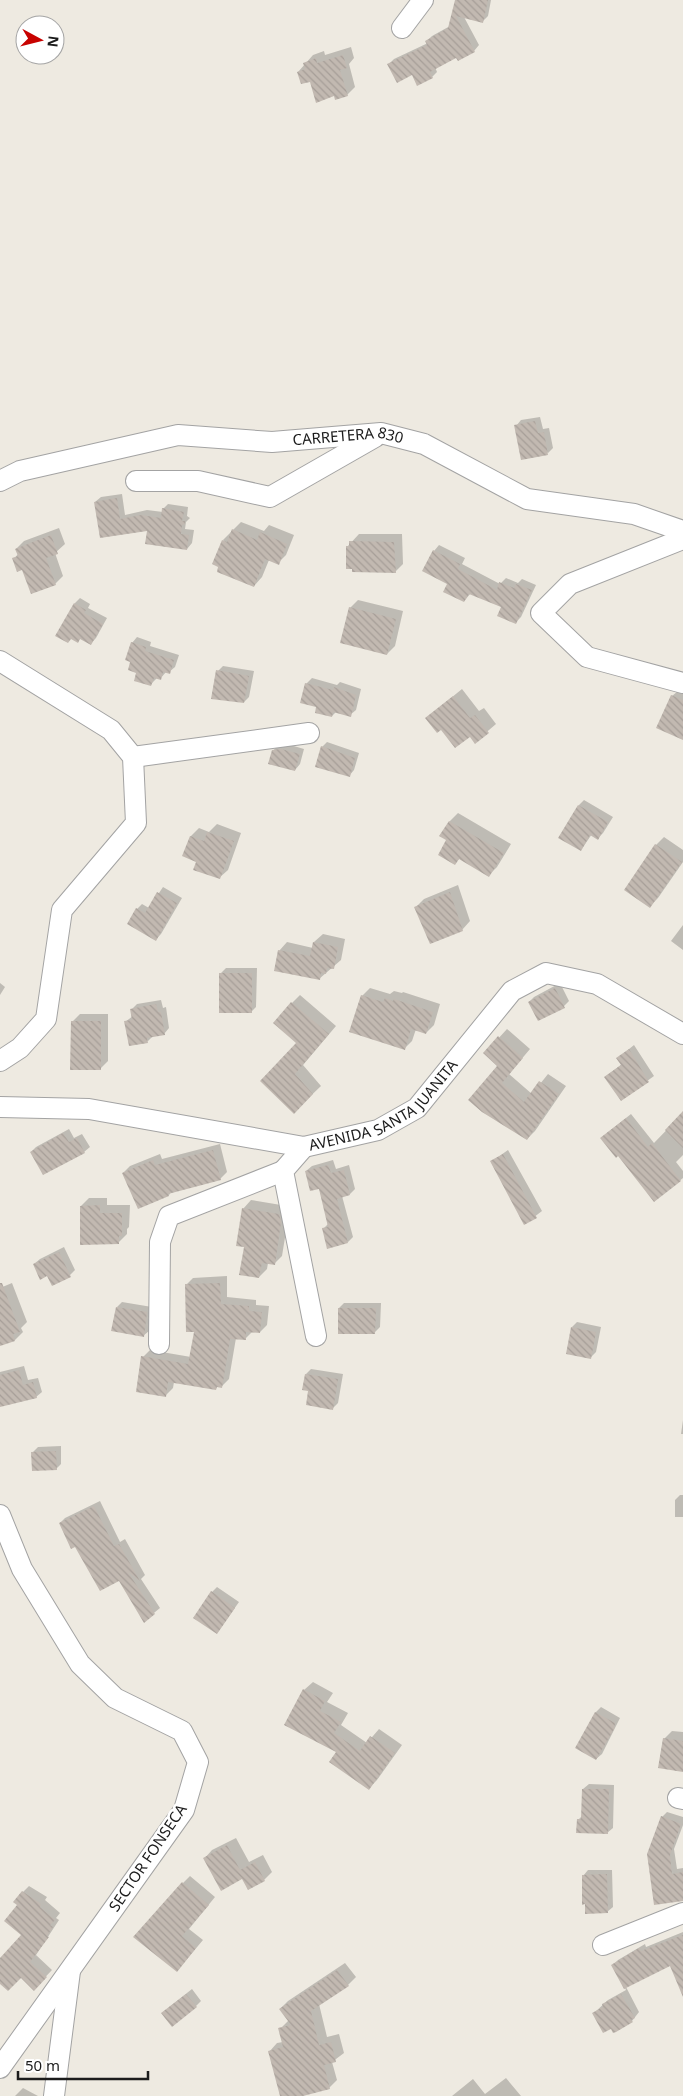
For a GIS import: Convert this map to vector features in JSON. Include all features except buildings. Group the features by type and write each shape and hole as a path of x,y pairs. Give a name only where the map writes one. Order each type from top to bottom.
{"street":[{"path":"402,28 424,0"},
{"path":"136,481 198,481 270,497 381,433"},
{"name":"CARRETERA 830","path":"0,481 20,471 178,435 272,442 381,433 424,444 526,499 634,514 683,531"},
{"path":"683,539 570,584 541,613 587,657 683,683"},
{"path":"0,661 111,730 134,757 136,823 62,910 46,1019 20,1048 0,1061"},
{"path":"134,757 308,734"},
{"name":"AVENIDA SANTA JUANITA","path":"0,1107 89,1109 304,1146 378,1130 417,1108 512,991 546,973 598,984 683,1034"},
{"path":"159,1344 160,1242 170,1216 283,1170 304,1146"},
{"path":"283,1170 316,1336"},
{"name":"SECTOR FONSECA","path":"0,1515 22,1569 80,1664 115,1698 182,1731 198,1762 184,1810 70,1969 9,2045 0,2068"},
{"path":"603,1945 683,1913"},
{"path":"54,2096 70,1969"}]}
